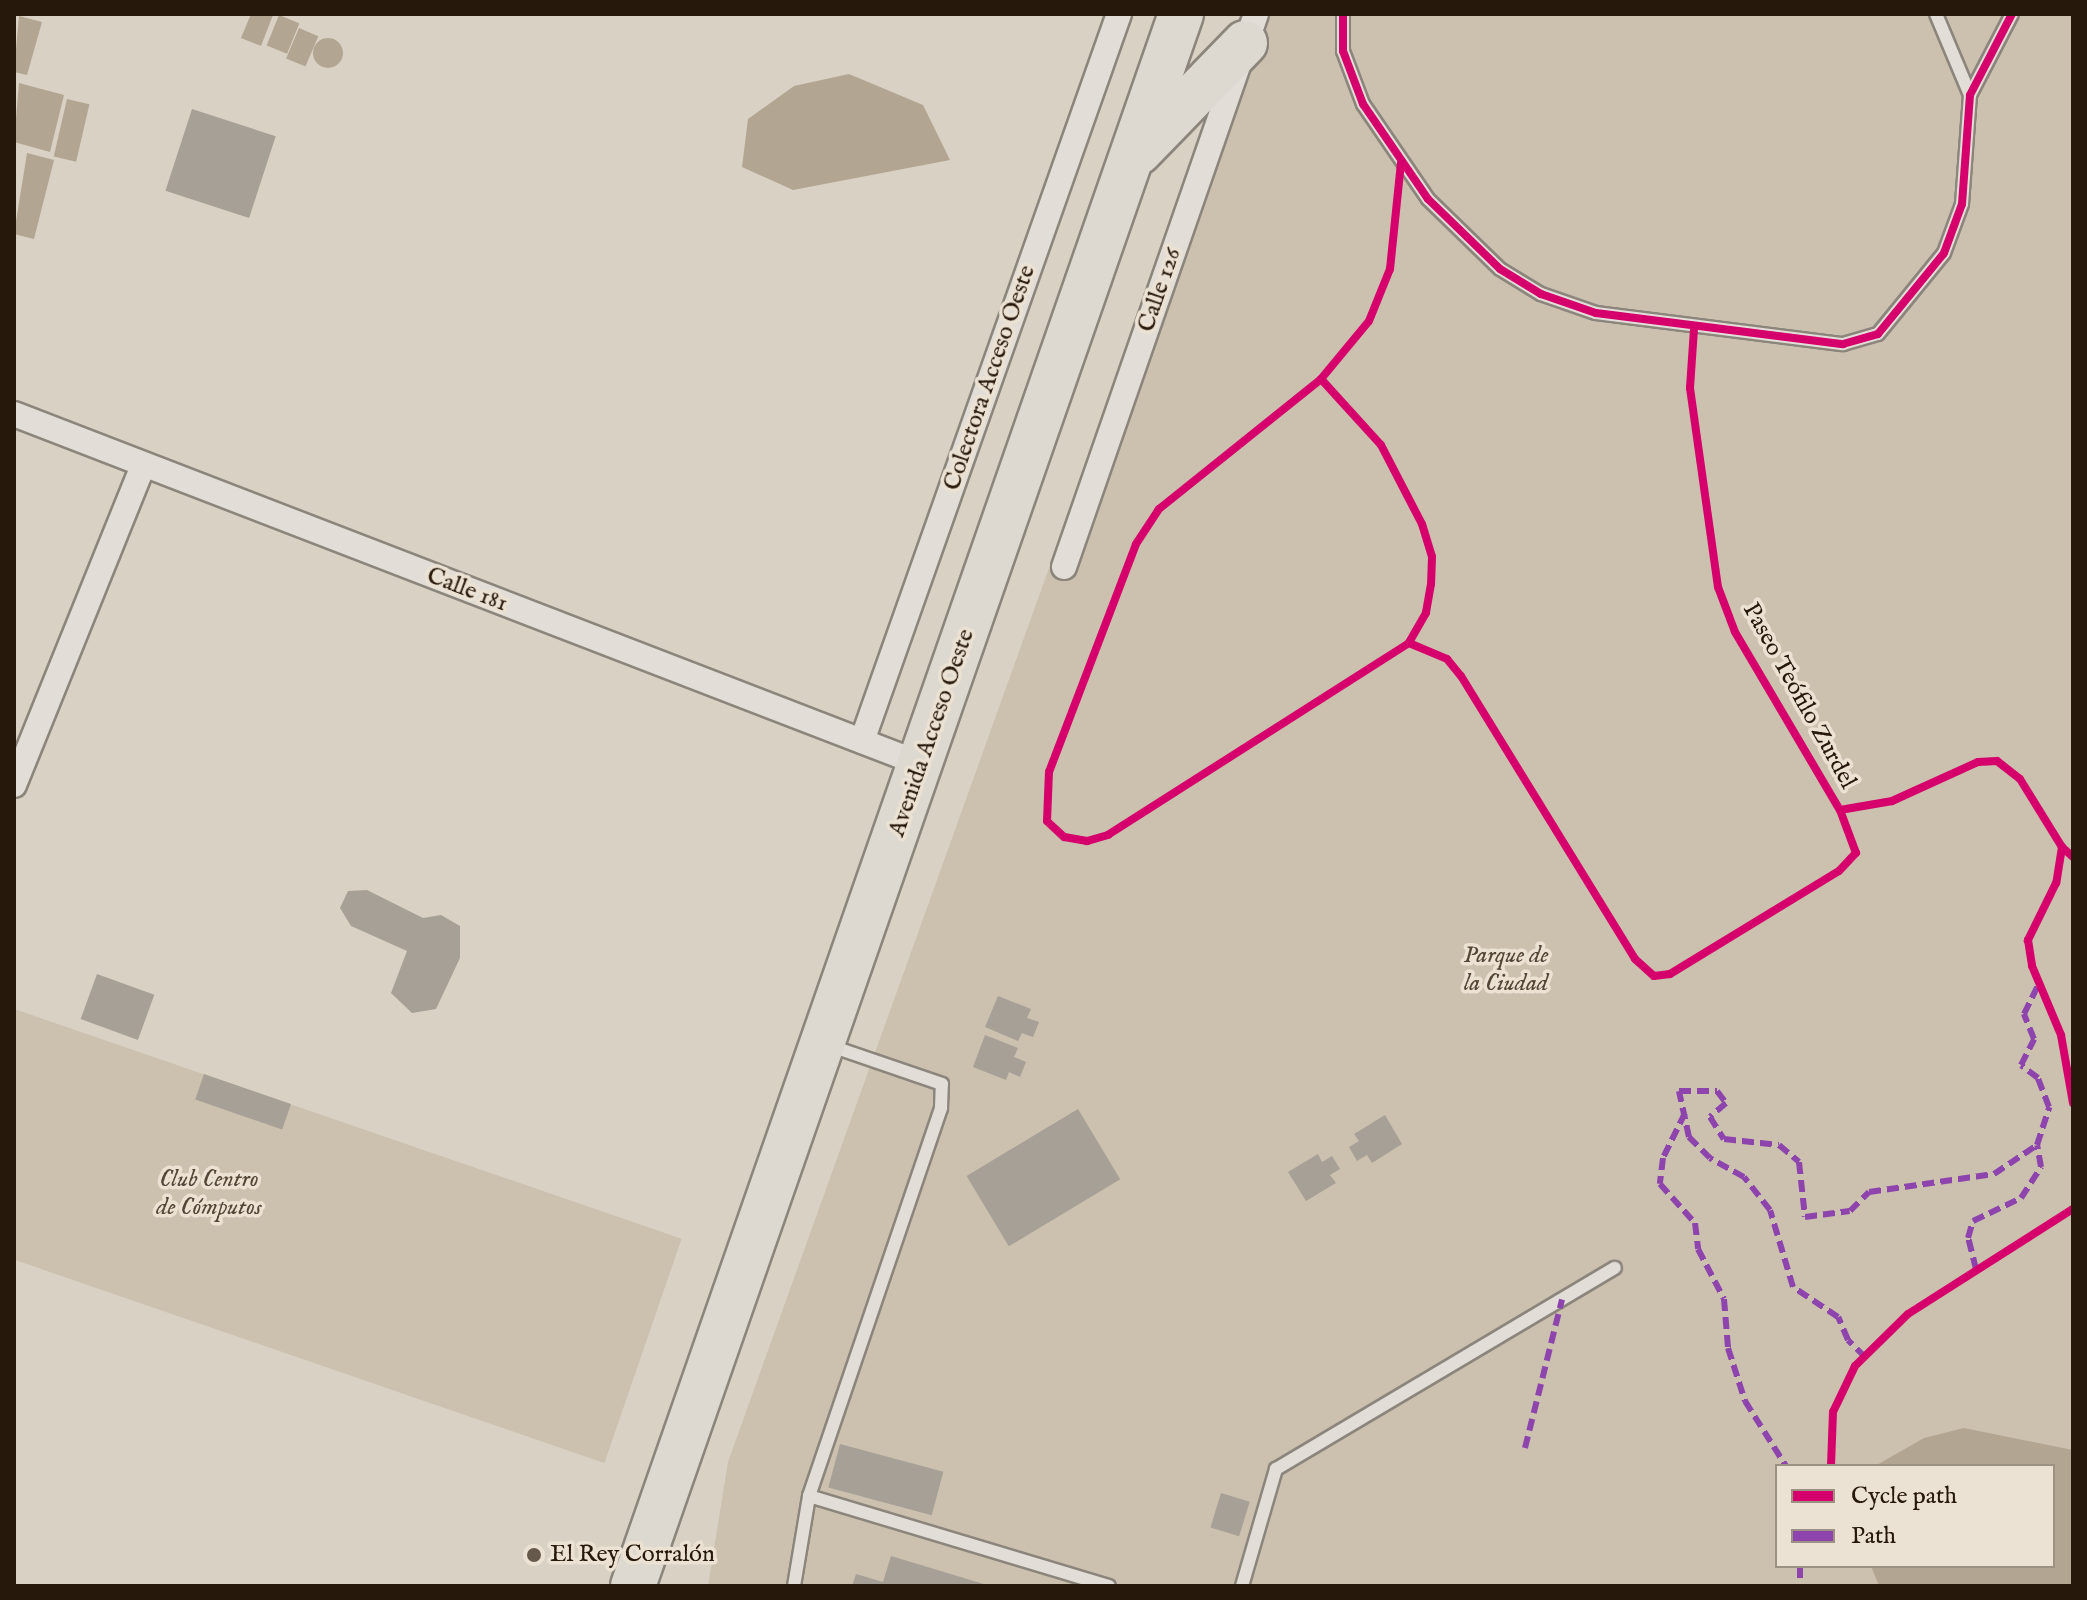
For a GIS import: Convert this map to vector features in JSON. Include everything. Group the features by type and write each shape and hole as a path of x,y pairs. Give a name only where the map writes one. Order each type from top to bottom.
{"highway":[{"name":"Avenida Acceso Oeste","path":"682,1451 1181,14"},
{"path":"1129,162 1250,28"},
{"path":"633,1586 682,1451"},
{"path":"652,1586 682,1451"}],"street":[{"name":"Colectora Acceso Oeste","path":"862,741 1119,14"},
{"name":"Calle 126","path":"1064,567 1250,28"},
{"name":"Calle 181","path":"14,414 921,764"},
{"path":"14,785 143,465"}],"lane":[{"path":"1343,14 1343,51 1363,104 1428,199 1475,251 1562,304 1694,329 1843,344 1878,334 1944,253 1962,204 1970,95 2012,14"},
{"path":"1936,14 1970,95"},
{"path":"794,1586 809,1496 941,1108 942,1084 824,1044"},
{"path":"1242,1586 1276,1469 1615,1268"},
{"path":"809,1496 1109,1586"}],"green space":[{"name":"Parque de la Ciudad","path":"1248,14 2073,14 2073,1586 708,1586 728,1462"},
{"name":"Club Centro de Cómputos","path":"14,1009 682,1239 604,1463 14,1260"}],"shaded area":[{"path":"251,14 273,15 261,46 241,38"},
{"path":"279,15 299,23 287,54 267,46"},
{"path":"19,16 42,22 27,75 14,72"},
{"path":"299,28 318,36 305,67 286,58"},
{"path":"328,38 334,39 342,47 342,59 334,67 328,68 322,67 314,59 313,53 314,47 322,39"},
{"path":"849,74 923,105 950,160 793,190 742,167 748,119 794,86"},
{"path":"19,83 64,95 50,152 14,142"},
{"path":"67,99 89,104 76,162 54,156"},
{"path":"27,153 54,160 34,239 14,234"},
{"path":"1964,1428 2073,1450 2073,1586 1879,1586 1872,1568 2055,1568 2055,1464 1878,1464 1924,1438"}],"building":[{"path":"192,109 276,136 249,218 165,191"},
{"path":"367,890 423,918 441,915 460,926 460,958 436,1009 412,1013 391,993 407,951 351,926 340,908 348,891"},
{"path":"97,974 154,995 138,1040 81,1019"},
{"path":"998,996 1031,1009 1027,1018 1039,1022 1033,1037 1022,1033 1018,1041 985,1027"},
{"path":"985,1035 1018,1048 1014,1057 1026,1062 1020,1077 1009,1072 1006,1080 973,1067"},
{"path":"204,1074 291,1104 282,1129 195,1100"},
{"path":"1078,1109 1120,1179 1009,1246 967,1176"},
{"path":"1385,1115 1402,1144 1372,1163 1367,1155 1357,1161 1349,1147 1359,1141 1354,1134"},
{"path":"1318,1154 1322,1162 1332,1156 1340,1169 1330,1175 1336,1183 1306,1201 1288,1172"},
{"path":"840,1444 943,1472 932,1515 828,1487"},
{"path":"1221,1493 1250,1502 1239,1536 1210,1527"},
{"path":"891,1556 987,1586 852,1586 856,1574 883,1582"}],"marked path":[{"path":"1865,1357 1848,1340 1838,1317 1793,1287 1770,1210 1744,1177 1710,1158 1689,1137 1679,1091 1717,1091 1726,1103 1710,1117 1724,1139 1779,1145 1799,1162 1805,1217 1850,1211 1869,1192 1994,1174 2037,1145 2049,1107 2038,1078 2021,1065 2034,1039 2024,1014 2039,983"},
{"path":"1685,1113 1663,1158 1660,1184 1695,1223 1698,1249 1724,1299 1728,1348 1745,1401 1785,1464"},
{"path":"1976,1269 1968,1238 1973,1221 2021,1198 2041,1167 2037,1145"},
{"path":"1525,1448 1562,1300"},
{"path":"1800,1568 1800,1586"}],"cycle path":[{"path":"1343,14 1343,51 1363,104 1428,199 1500,269 1541,294 1596,313 1843,344 1878,334 1944,253 1962,204 1970,95 2012,14"},
{"path":"1321,379 1381,445 1422,524 1432,557 1426,613 1409,643 1108,835 1087,841 1064,837 1047,821 1049,772 1136,544 1159,509 1321,379 1369,321 1390,269 1401,163"},
{"name":"Paseo Teófilo Zurdel","path":"1694,329 1690,388 1718,587 1735,632 1840,810 1892,801 1978,762 1997,761 2020,779 2062,847"},
{"path":"1409,643 1447,659 1461,676 1635,959 1654,976 1670,974 1839,871 1856,853 1840,810"},
{"path":"2073,857 2062,847 2056,883 2028,940 2032,966 2061,1035 2073,1103"},
{"path":"1831,1464 1833,1412 1855,1366 1908,1314 2073,1209"}],"place":[{"name":"El Rey Corralón","path":"534,1555"}]}
